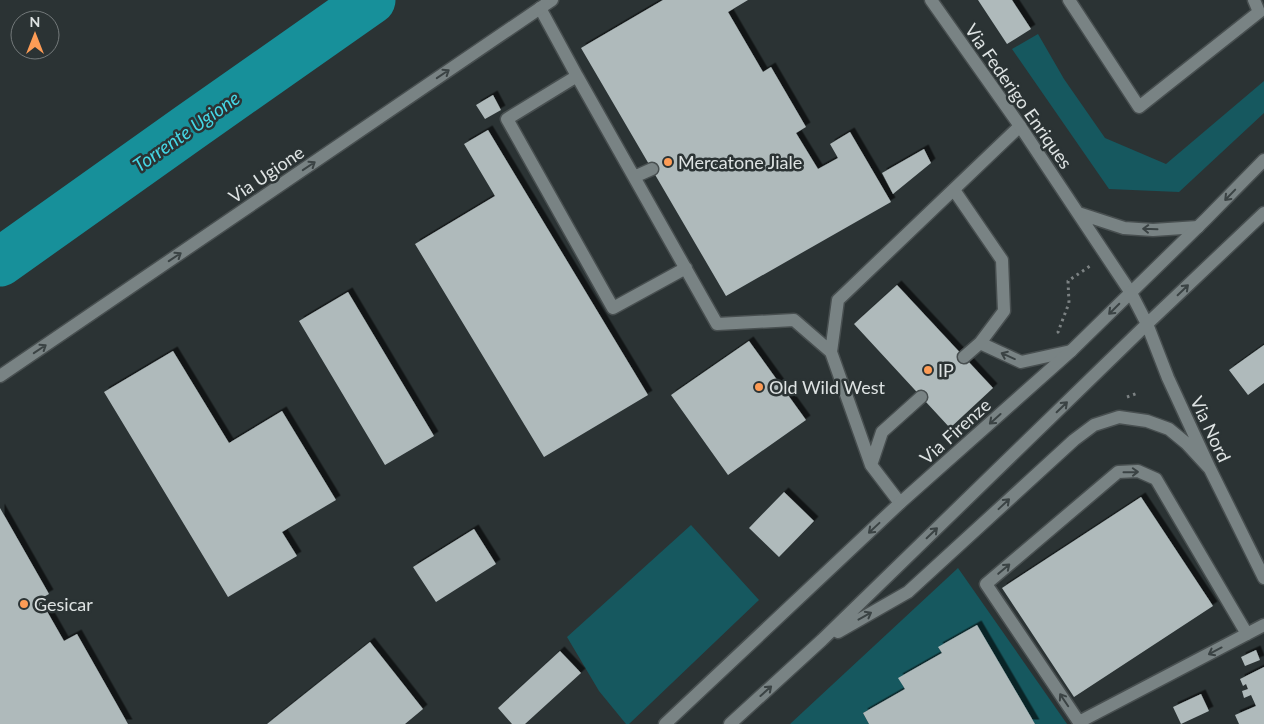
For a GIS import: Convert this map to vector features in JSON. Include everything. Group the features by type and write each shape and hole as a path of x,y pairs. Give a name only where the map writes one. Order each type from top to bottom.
{"street":[{"name":"Via Ugione","path":"0,376 552,0"},
{"path":"1069,0 1139,107 1258,12 1254,0"},
{"name":"Via Federigo Enriques","path":"933,1 1020,126 1131,293"},
{"path":"540,8 717,324 794,320 831,352"},
{"path":"577,76 507,119 613,308 686,268"},
{"path":"900,503 871,465 831,352 838,300 1020,126"},
{"name":"Via Firenze","path":"665,724 900,503 1071,352 1264,160"},
{"path":"634,177 652,169"},
{"path":"954,190 1002,260 1004,311 980,343 964,357"},
{"path":"1078,213 1124,228 1153,230 1198,227"},
{"path":"730,724 822,640 1264,213"},
{"name":"Via Nord","path":"1131,293 1147,324 1168,378 1210,469 1264,578"},
{"path":"980,343 1021,362 1071,352"},
{"path":"871,465 882,432 921,397"},
{"path":"822,640 908,592 1074,440 1094,425 1118,417 1147,421 1169,430 1186,442 1210,469"},
{"path":"1138,471 1156,479 1256,629 1079,722 986,584 1118,472 1138,471"}],"path":[{"path":"1058,332 1069,303 1068,281 1071,279"}],"shaded area":[{"path":"1038,34 1064,79 1105,138 1166,164 1264,81 1264,113 1179,192 1109,189 1012,49"},
{"path":"691,525 759,600 629,724 626,724 599,691 567,637"},
{"path":"958,568 1067,724 1035,724 938,648 942,653 899,678 905,689 863,713 869,724 790,724"}],"building":[{"path":"663,0 748,0 728,12 763,72 771,67 806,127 796,133 818,169 838,158 830,144 850,132 891,202 726,296 581,48"},
{"path":"978,0 1012,0 1031,29 1007,44"},
{"path":"493,95 501,110 485,119 476,105"},
{"path":"488,130 648,395 544,457 415,244 495,196 464,144"},
{"path":"924,149 931,163 893,194 882,173"},
{"path":"897,285 993,388 950,428 854,324"},
{"path":"348,292 434,436 385,465 299,321"},
{"path":"749,341 806,420 728,475 671,395"},
{"path":"1264,345 1264,383 1248,395 1229,370"},
{"path":"173,351 229,443 282,411 336,500 282,532 297,556 228,597 104,392"},
{"path":"784,492 814,521 779,557 749,528"},
{"path":"1141,497 1213,606 1074,697 1002,588"},
{"path":"0,508 49,594 40,599 64,641 77,634 128,724 0,724"},
{"path":"474,529 496,564 436,602 413,567"},
{"path":"977,625 1035,724 869,724 863,713 905,689 898,678 942,653 938,647"},
{"path":"370,642 423,709 405,724 267,724"},
{"path":"1256,650 1260,660 1245,666 1241,657"},
{"path":"560,651 581,673 525,724 512,724 498,708"},
{"path":"1264,667 1264,724 1239,724 1235,715 1256,706 1251,695 1244,698 1242,691 1248,689 1246,684 1243,686 1240,679"},
{"path":"1201,694 1209,711 1181,724 1173,707"}],"waterway":[{"name":"Torrente Ugione","path":"0,262 371,0"}],"place":[{"name":"Mercatone Jiale","path":"668,162"},
{"name":"IP","path":"928,370"},
{"name":"Old Wild West","path":"759,387"},
{"name":"Gesicar","path":"24,604"}]}
